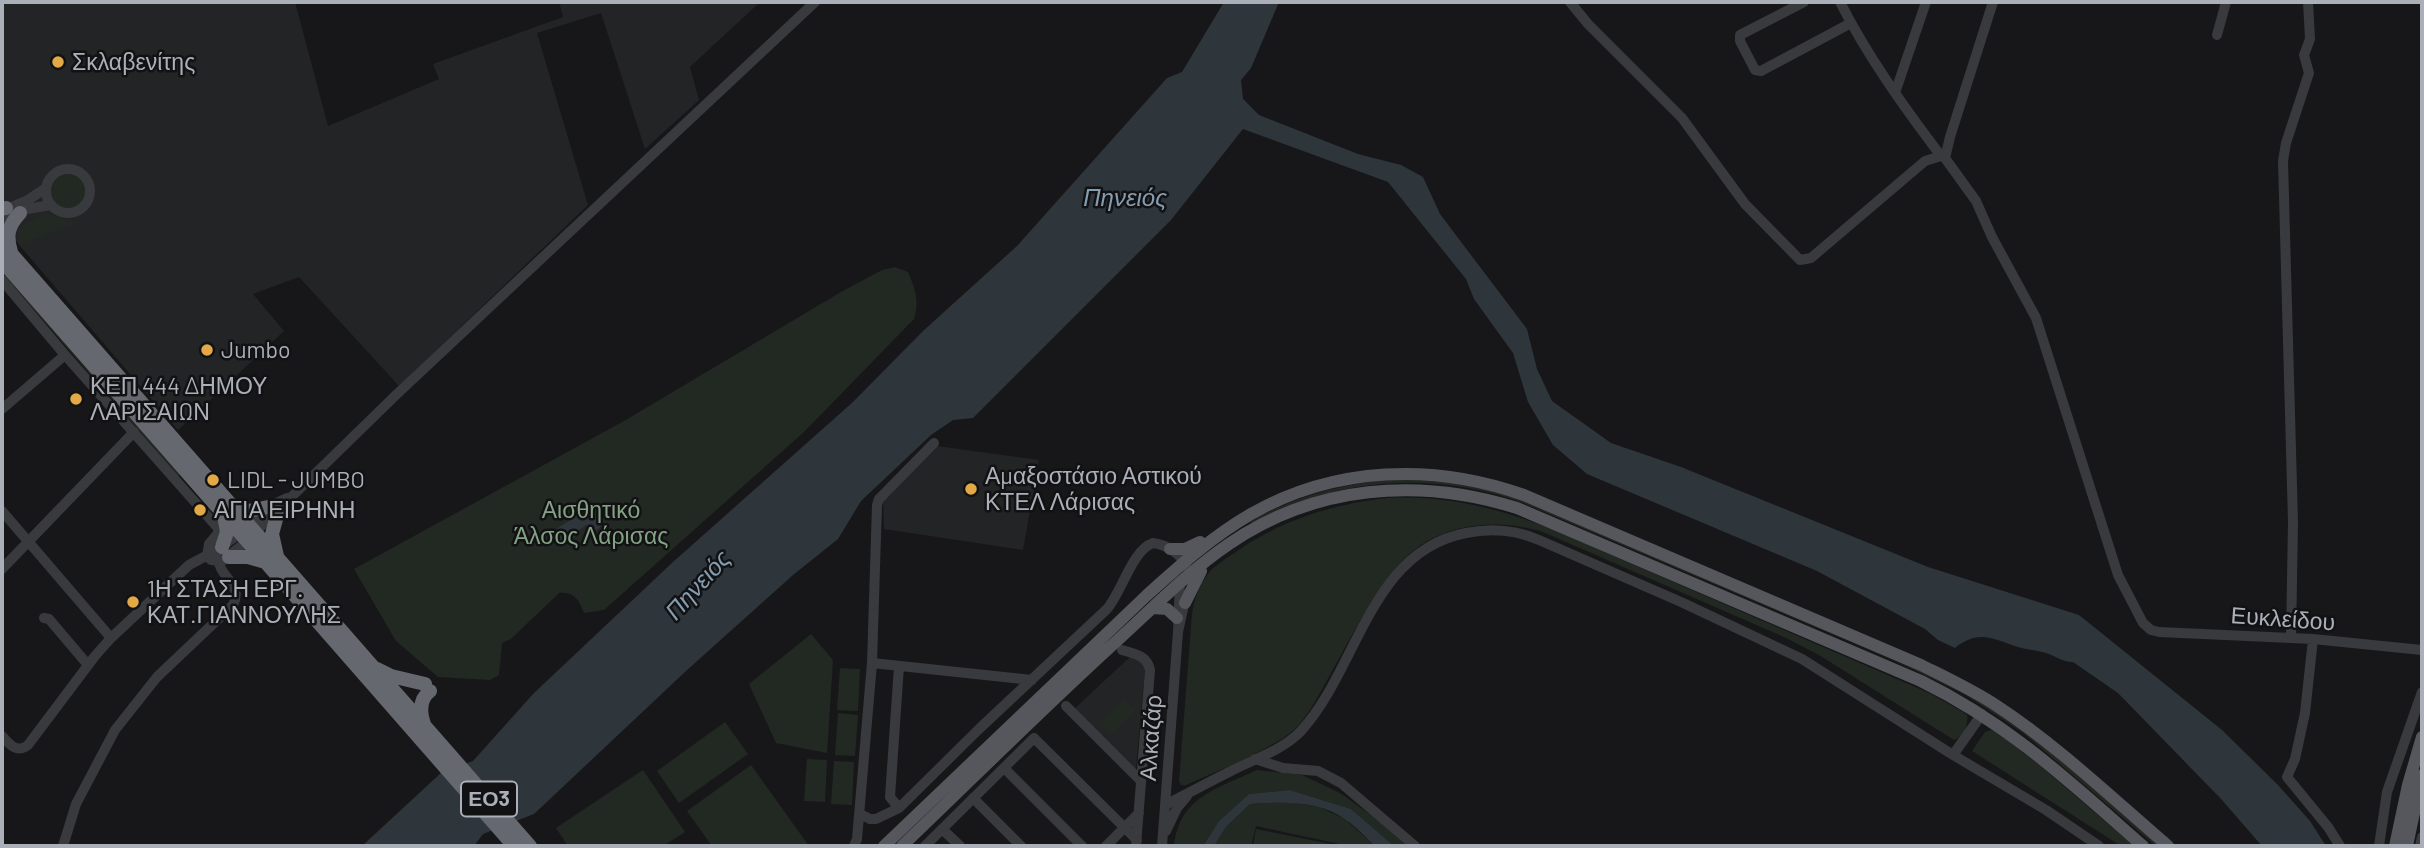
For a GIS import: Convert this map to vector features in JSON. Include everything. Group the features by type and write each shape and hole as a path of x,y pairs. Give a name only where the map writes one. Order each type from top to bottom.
{"highway":[{"path":"7,210 12,222 8,232 7,259"},
{"name":"ΕΟ3","path":"2,243 7,259 247,533 279,561 425,728 443,757 514,846"},
{"path":"263,562 248,556 219,555 226,532 225,508 249,511 273,509 272,534 279,561"},
{"path":"247,533 287,579 310,597"},
{"name":"ΕΟ3","path":"247,533 263,562 443,757 530,846"},
{"path":"368,664 391,676 427,688 421,702 421,718 425,728"}],"main road":[{"path":"1146,596 1166,567 1164,547 1185,549 1220,534 1261,509 1293,494 1354,477 1386,474 1457,477 1495,485 1570,513 1921,665 1959,684 2033,732 2168,846"},
{"path":"884,846 1146,596 1263,524 1338,496 1387,489 1409,489 1485,499 1517,508 1921,681 1982,715 2059,772 2143,846"},
{"path":"902,846 1153,608 1220,534"},
{"path":"1185,603 1197,576 1215,555"},
{"path":"1153,608 1167,609 1177,618"},
{"path":"2395,846 2407,785 2422,737"},
{"path":"2407,846 2422,775"}],"street":[{"path":"2,736 15,748 28,745 111,638 189,565 219,555 292,496 814,2"},
{"path":"1570,2 1588,24 1675,111 1745,204 1800,260 1811,258 1925,161 1943,157"},
{"path":"1804,2 1739,36 1755,70 1761,71 1851,23"},
{"path":"1840,2 1895,93 1943,157"},
{"path":"1895,93 1926,2"},
{"path":"1943,157 1993,2"},
{"path":"2217,35 2226,2"},
{"path":"2291,638 2293,522 2283,160 2309,73 2304,55 2309,39 2308,2"},
{"name":"Ευκλείδου","path":"1943,157 1976,201 1992,237 2036,318 2118,575 2143,623 2159,632 2313,639 2422,650"},
{"path":"2,223 7,210 46,188 54,175 68,170 82,175 89,187 88,201 77,211 63,213 51,205 46,188"},
{"path":"7,210 51,205"},
{"path":"2,280 217,527 219,532 209,544 219,555 237,592 233,605 158,677 116,730 76,804 63,846"},
{"path":"2,409 65,355"},
{"path":"2,569 134,432"},
{"path":"854,846 860,814 872,663 878,501 934,443"},
{"path":"2,512 111,638"},
{"path":"1165,805 1290,740 1304,728 1328,691 1385,588 1401,568 1416,555 1443,540 1464,533 1490,531 1522,534 1539,540 1782,649 1835,678 2099,846"},
{"path":"860,814 876,819 899,808 1107,609 1117,596 1141,550 1149,544 1164,547 1183,572"},
{"name":"Αλκαζάρ","path":"1178,632 1185,603 1183,572"},
{"name":"Αλκαζάρ","path":"1163,842 1177,618 1183,572"},
{"path":"44,618 49,619 88,665"},
{"path":"2313,639 2305,713 2295,759 2287,777 2340,846"},
{"path":"1122,650 1143,658 1150,667 1136,843"},
{"path":"872,663 1032,680"},
{"path":"899,666 890,797 899,808"},
{"path":"2379,846 2387,792 2422,692"},
{"path":"1066,706 1140,780"},
{"path":"1953,755 1982,715"},
{"path":"925,846 1034,738 1136,843"},
{"path":"1255,759 1283,768 1318,771 1341,783 1415,846"},
{"path":"1003,768 1082,846"},
{"path":"1167,774 1171,784 1180,790 1202,786"},
{"path":"1163,842 1177,808 1190,792"},
{"path":"973,798 1021,846"},
{"path":"1106,846 1139,813"},
{"path":"942,829 960,846"},
{"path":"2420,846 2422,837"}],"shaded area":[{"path":"2,2 295,2 328,126 439,79 433,64 563,17 559,2 760,2 690,67 699,100 645,149 601,13 537,33 588,205 399,386 299,277 253,294 284,331 178,430 2,225"},
{"path":"937,446 1039,460 1023,550 884,529 883,500"},
{"path":"1131,656 1142,663 1145,669 1136,769 1074,709"}],"green space":[{"path":"68,172 81,178 87,191 81,204 68,210 55,204 49,191 55,178"},
{"path":"42,215 53,215 75,223 19,245 17,231"},
{"name":"Αισθητικό Άλσος Λάρισας","path":"895,267 908,272 913,284 917,301 914,319 804,432 604,610 584,613 575,597 569,593 559,593 511,639 502,643 499,675 490,680 438,677 396,641 354,569 624,421 841,292 882,270"},
{"path":"2,268 180,474 179,477 2,273"},
{"path":"1390,479 1432,480 1475,486 1543,506 1967,692 2046,746 2161,846 2156,846 2022,732 1966,695 1898,662 1521,502 1465,487 1379,484 1323,495 1289,506 1252,525 1250,522 1283,505 1318,493"},
{"path":"1388,498 1470,504 1549,528 1929,693 1967,715 1966,727 1954,740 1819,655 1784,637 1543,532 1524,527 1486,525 1467,527 1431,539 1400,563 1372,601 1308,713 1289,734 1245,758 1181,785 1179,781 1192,614 1197,593 1208,574 1219,563 1251,542 1287,523 1346,505"},
{"path":"811,634 833,660 827,753 776,743 749,684"},
{"path":"840,668 860,669 858,711 837,710"},
{"path":"1124,699 1135,711 1111,735 1099,723"},
{"path":"838,713 858,715 855,756 835,755"},
{"path":"725,722 748,754 679,803 657,771"},
{"path":"1991,730 2038,764 2134,846 2121,846 1972,751 1985,732"},
{"path":"807,759 827,760 825,802 804,801"},
{"path":"834,761 854,762 852,805 831,804"},
{"path":"751,765 809,846 712,846 687,811"},
{"path":"643,770 685,832 663,846 568,846 556,828"},
{"path":"1257,770 1302,775 1340,793 1375,818 1407,846 1394,846 1351,809 1290,790 1249,794 1219,821 1203,846 1174,846 1178,829 1192,805 1215,789"},
{"path":"1290,802 1319,807 1345,819 1375,846 1349,846 1256,826 1251,846 1214,846 1226,827 1250,804"},
{"path":"1256,829 1341,846 1253,846"}],"water":[{"name":"Πηνειός","path":"1224,2 1279,2 1251,68 1241,80 1243,99 1259,115 1358,154 1401,165 1423,177 1440,214 1527,329 1537,369 1552,401 1611,443 1681,467 1928,567 2079,615 2222,730 2278,785 2310,821 2326,846 2262,846 2222,800 2118,693 2073,662 1986,637 1971,639 1955,648 1817,571 1587,474 1553,445 1528,402 1513,353 1474,299 1466,279 1388,182 1243,129 1171,220 973,418 953,420 931,435 861,501 838,539 793,575 686,671 534,814 483,834 474,846 362,846 442,772 473,761 534,693 673,562 853,402 923,331 1017,246 1167,78 1182,72"},
{"path":"588,508 601,512 601,526 587,534 586,525 579,530 581,533 560,545 554,541 552,532"},
{"path":"1290,790 1351,809 1394,846 1375,846 1350,823 1324,809 1275,803 1250,804 1226,827 1214,846 1203,846 1219,821 1249,794"}],"place":[{"name":"Σκλαβενίτης","path":"58,62"},
{"name":"Jumbo","path":"207,350"},
{"name":"ΚΕΠ 444 ΔΗΜΟΥ ΛΑΡΙΣΑΙΩΝ","path":"76,399"},
{"name":"LIDL - JUMBO","path":"213,480"},
{"name":"Αμαξοστάσιο Αστικού ΚΤΕΛ Λάρισας","path":"971,489"},
{"name":"ΑΓΙΑ ΕΙΡΗΝΗ","path":"200,510"},
{"name":"1Η ΣΤΑΣΗ ΕΡΓ. ΚΑΤ.ΓΙΑΝΝΟΥΛΗΣ","path":"133,602"}]}
